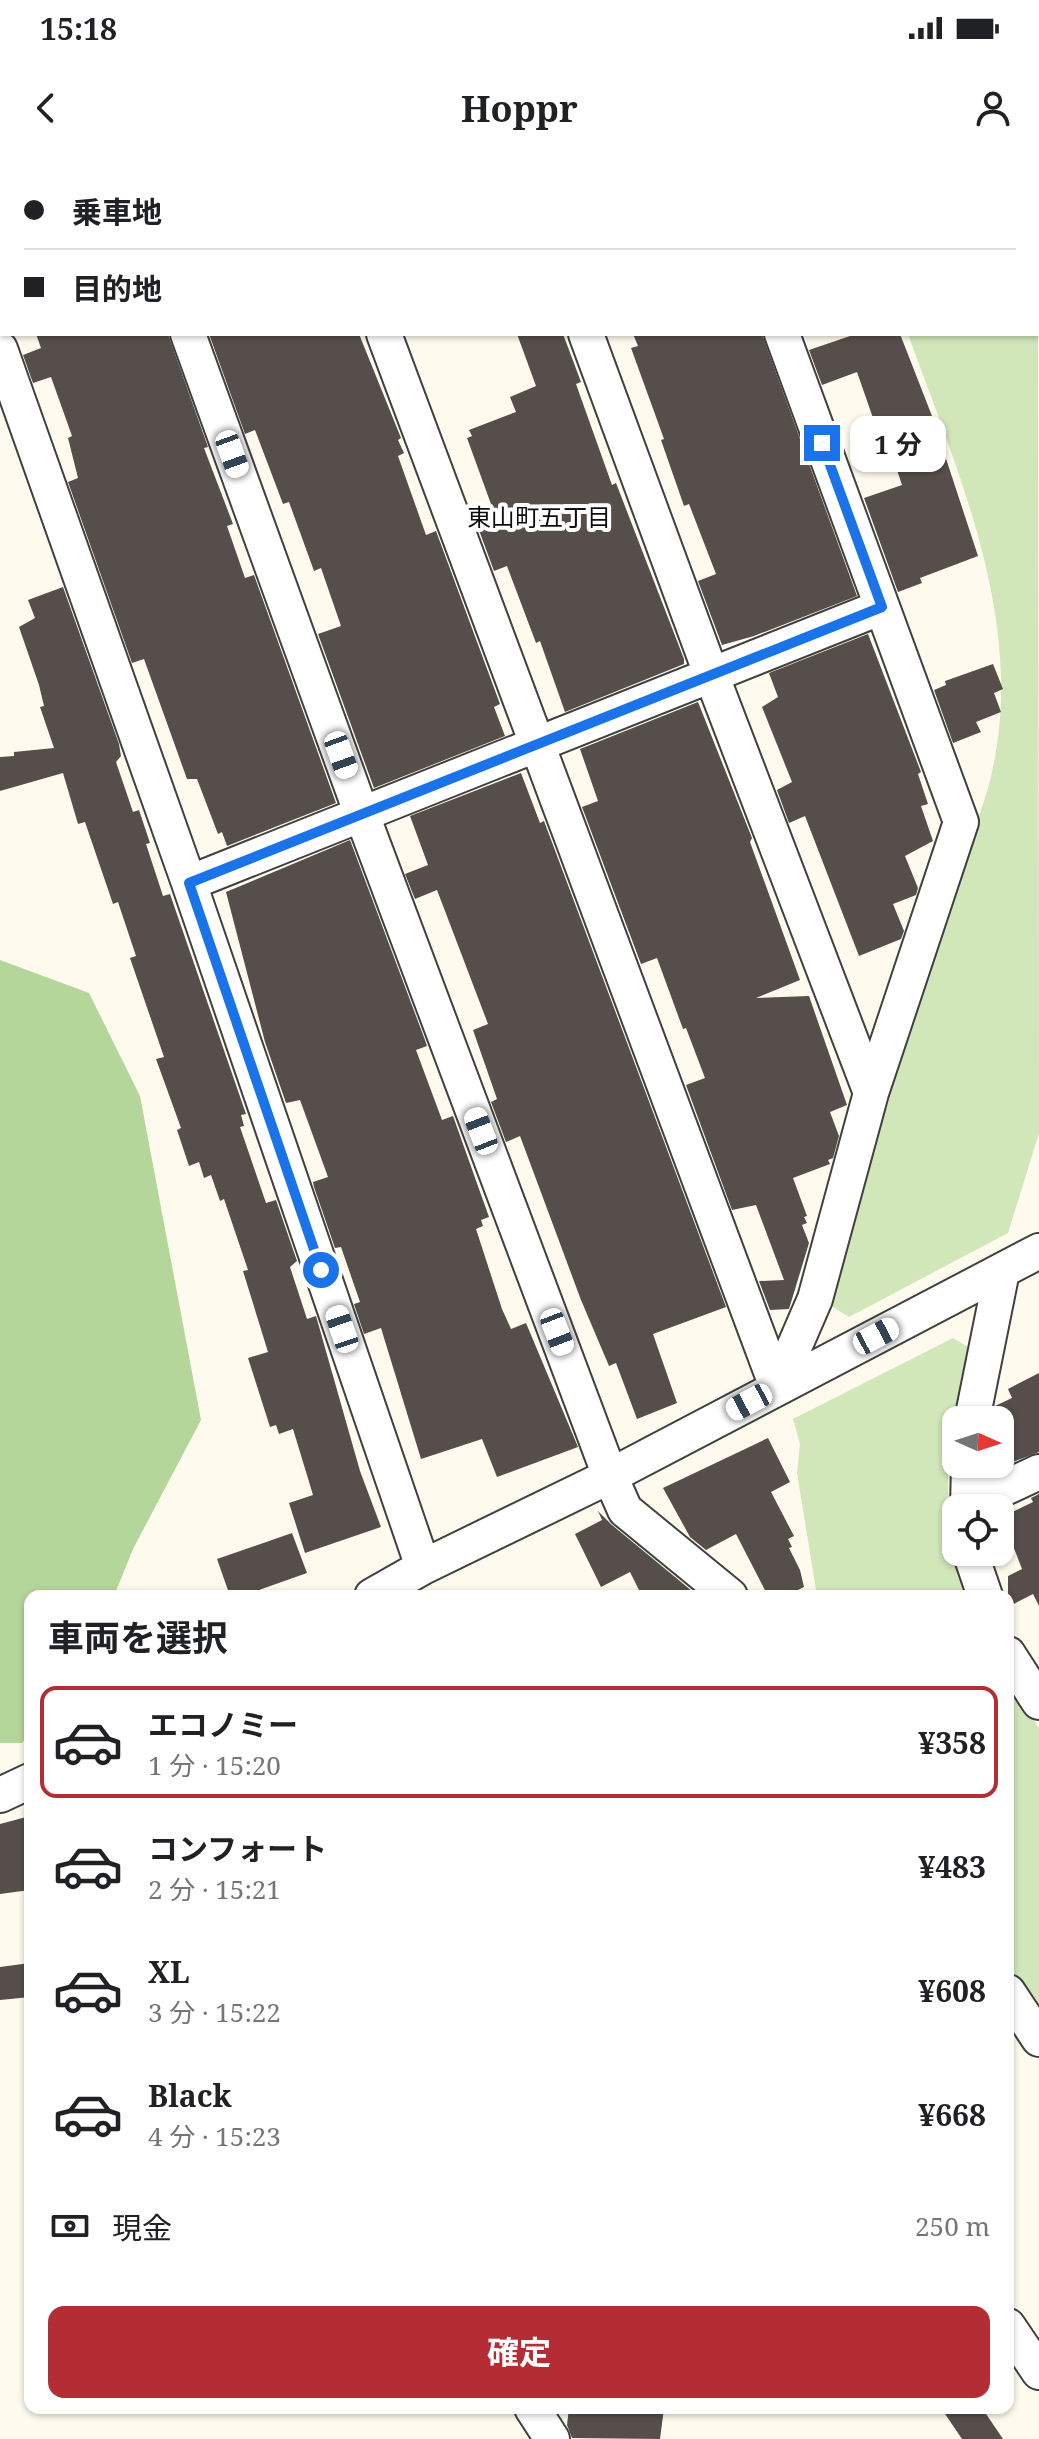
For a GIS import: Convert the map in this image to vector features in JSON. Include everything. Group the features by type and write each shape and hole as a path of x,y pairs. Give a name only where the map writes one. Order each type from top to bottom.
{"street":[{"path":"189,336 362,815 610,1476 625,1510 723,1590"},
{"path":"385,336 777,1387"},
{"path":"587,336 711,674 871,1093"},
{"path":"777,1387 815,1299 871,1093 961,822 783,336"},
{"path":"0,349 189,883 423,1567"},
{"path":"189,883 538,747 711,674 882,607"},
{"path":"383,1590 423,1567 610,1476 1039,1251"},
{"path":"975,1406 1002,1271"},
{"path":"993,1494 1039,1472"},
{"path":"975,1566 983,1590"},
{"path":"1014,1663 1039,1702"},
{"path":"0,1795 24,1784"},
{"path":"1014,2001 1039,2039"},
{"path":"1014,2335 1039,2371"},
{"path":"536,2414 552,2439"}],"green space":[{"path":"909,336 1038,336 1039,1133 1008,1233 849,1317 825,1302 979,816 995,755 1001,693 998,632 987,572 951,452"},
{"path":"0,960 89,993 140,1096 201,1420 133,1549 116,1590 24,1590 24,1740 0,1743"},
{"path":"953,1338 973,1350 959,1406 942,1406 942,1478 948,1478 949,1494 942,1494 942,1566 959,1566 964,1590 816,1590 797,1473 800,1444 793,1419"},
{"path":"1014,1689 1039,1728 1039,2012 1014,1974"}],"building":[{"path":"37,336 169,336 208,447 204,448 233,524 227,526 245,578 254,575 336,803 227,846 222,832 218,834 197,779 187,779 144,659 132,663 68,482 78,478 68,438 72,436 51,377 33,383 23,355 41,348"},
{"path":"210,336 360,336 401,438 398,440 404,453 398,456 426,535 436,531 500,704 494,707 505,736 374,788 318,634 341,626 321,568 314,571 289,502 283,504 255,430 245,434"},
{"path":"518,336 564,336 581,382 576,384 612,485 616,483 684,659 684,664 565,712 540,641 536,643 507,566 494,571 476,522 495,515 467,438 472,436 469,430 516,412 510,397 536,386"},
{"path":"634,336 763,336 857,596 754,636 722,645 698,581 716,574 689,504 684,506 661,440 664,439 631,348 638,346"},
{"path":"850,336 901,336 932,416 978,556 920,578 922,583 898,592 864,498 902,485 879,416 873,418 857,372 822,385 809,350"},
{"path":"63,587 119,744 121,756 116,762 133,812 139,810 163,896 170,894 246,1114 241,1115 244,1126 240,1127 266,1203 276,1200 297,1261 290,1267 307,1319 316,1316 360,1471 381,1527 305,1553 289,1503 313,1495 293,1429 279,1434 276,1425 270,1427 248,1358 268,1352 243,1271 248,1270 224,1199 220,1201 211,1175 204,1178 199,1162 189,1166 177,1130 181,1128 156,1059 164,1057 130,958 136,956 118,902 113,904 85,822 78,824 63,773 0,791 0,757 14,756 14,752 54,748 40,707 44,706 39,685 19,627 35,618 28,600"},
{"path":"868,634 921,772 918,774 928,804 921,806 933,841 905,856 918,888 916,895 893,904 904,931 901,939 859,956 805,816 789,823 777,790 792,782 762,707 778,697 769,673"},
{"path":"993,664 1003,689 994,693 1001,712 976,722 981,732 953,743 934,690 946,685 945,681"},
{"path":"698,702 752,838 750,842 800,980 756,998 809,996 847,1105 830,1112 839,1136 833,1158 828,1160 830,1164 793,1178 807,1216 804,1217 807,1223 802,1225 809,1243 789,1309 770,1310 759,1281 784,1280 756,1205 732,1210 686,1085 705,1078 657,958 641,964 582,807 598,801 580,749"},
{"path":"521,773 540,823 544,821 726,1307 653,1334 677,1403 637,1419 616,1363 609,1366 581,1300 520,1136 506,1142 491,1102 497,1099 473,1030 488,1024 437,890 415,899 405,874 428,865 410,816"},
{"path":"350,840 427,1046 416,1050 442,1120 453,1116 489,1217 481,1220 483,1226 476,1229 502,1309 511,1329 526,1323 578,1447 497,1477 482,1439 421,1459 381,1328 364,1334 354,1304 360,1302 341,1247 335,1248 314,1187 313,1182 328,1177 300,1100 286,1103 265,1042 226,892"},
{"path":"1039,1373 1039,1452 1014,1462 1014,1406 995,1406 1012,1398 1008,1389"},
{"path":"768,1438 790,1482 771,1492 794,1536 788,1539 792,1547 789,1548 804,1587 798,1590 765,1590 736,1534 706,1550 690,1537 663,1488"},
{"path":"1039,1494 1039,1606 1033,1594 1014,1604 1014,1590 1008,1590 1008,1576 1022,1569 1014,1548 1014,1511 1033,1502 1031,1498"},
{"path":"598,1511 691,1590 639,1590 630,1572 601,1587 575,1534 602,1520"},
{"path":"292,1533 307,1573 259,1590 228,1590 217,1559"},
{"path":"24,1818 24,1891 0,1894 0,1824"},
{"path":"24,1964 24,1998 0,2000 0,1967"},
{"path":"568,2414 663,2414 660,2439 572,2438 567,2425"},
{"path":"945,2414 986,2414 1003,2439 962,2439"}],"district":[{"name":"東山町五丁目","path":"539,518"}],"route":[{"path":"321,1270 189,883 538,747 711,674 882,607 822,443"}]}
